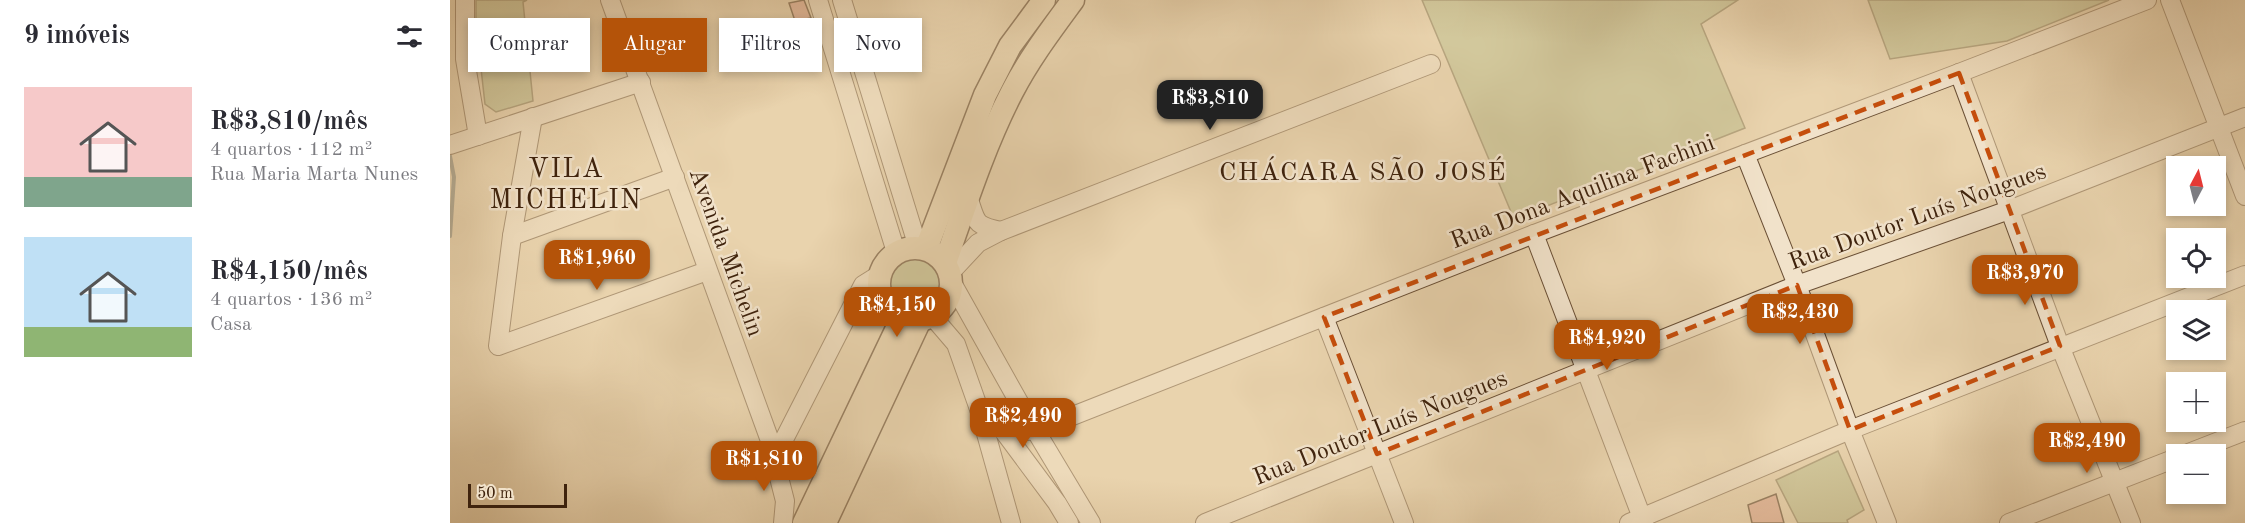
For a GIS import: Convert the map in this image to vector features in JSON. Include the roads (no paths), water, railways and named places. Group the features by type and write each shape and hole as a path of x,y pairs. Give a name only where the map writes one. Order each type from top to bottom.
{"main road":[{"path":"918,318 885,305 880,296 879,275 882,266 913,249 1010,46 1044,0"},
{"path":"804,523 918,318 947,302 949,272 968,197 1012,92 1040,45 1073,0"},
{"path":"913,249 937,254 949,272"},
{"path":"825,523 918,318"}],"street":[{"path":"465,0 465,59 478,136"},
{"name":"Avenida Michelin","path":"610,0 769,438 785,501 783,523"},
{"path":"818,0 913,249"},
{"path":"842,0 913,249"},
{"name":"Rua Dona Aquilina Fachini","path":"993,422 1036,430 1534,234 2146,0"},
{"path":"2170,0 2245,196"},
{"path":"1091,523 1025,413 949,272 978,243 1001,231 1431,64"},
{"path":"1959,73 2060,346 2131,523"},
{"path":"450,146 641,82"},
{"path":"533,117 512,236 498,346 707,270"},
{"name":"Rua Doutor Luís Nougues","path":"1205,523 1797,285 2009,210 2245,117"},
{"path":"1745,154 1887,523"},
{"path":"512,236 675,177"},
{"path":"968,197 977,222 984,227 1001,231"},
{"path":"1534,234 1587,370 1639,522 1850,430 2245,275"},
{"path":"774,459 863,285 879,275"},
{"path":"1324,317 1404,523"},
{"path":"918,318 956,344 993,422 1057,503 1069,523"},
{"path":"993,422 1025,413"},
{"path":"993,422 1011,523"},
{"path":"2212,444 2245,431"},
{"path":"2009,523 2166,462"}],"waterway":[{"path":"450,156 454,177 450,236"}],"district":[{"name":"CHÁCARA SÃO JOSÉ","path":"1363,171"},
{"name":"VILA MICHELIN","path":"566,184"}]}
